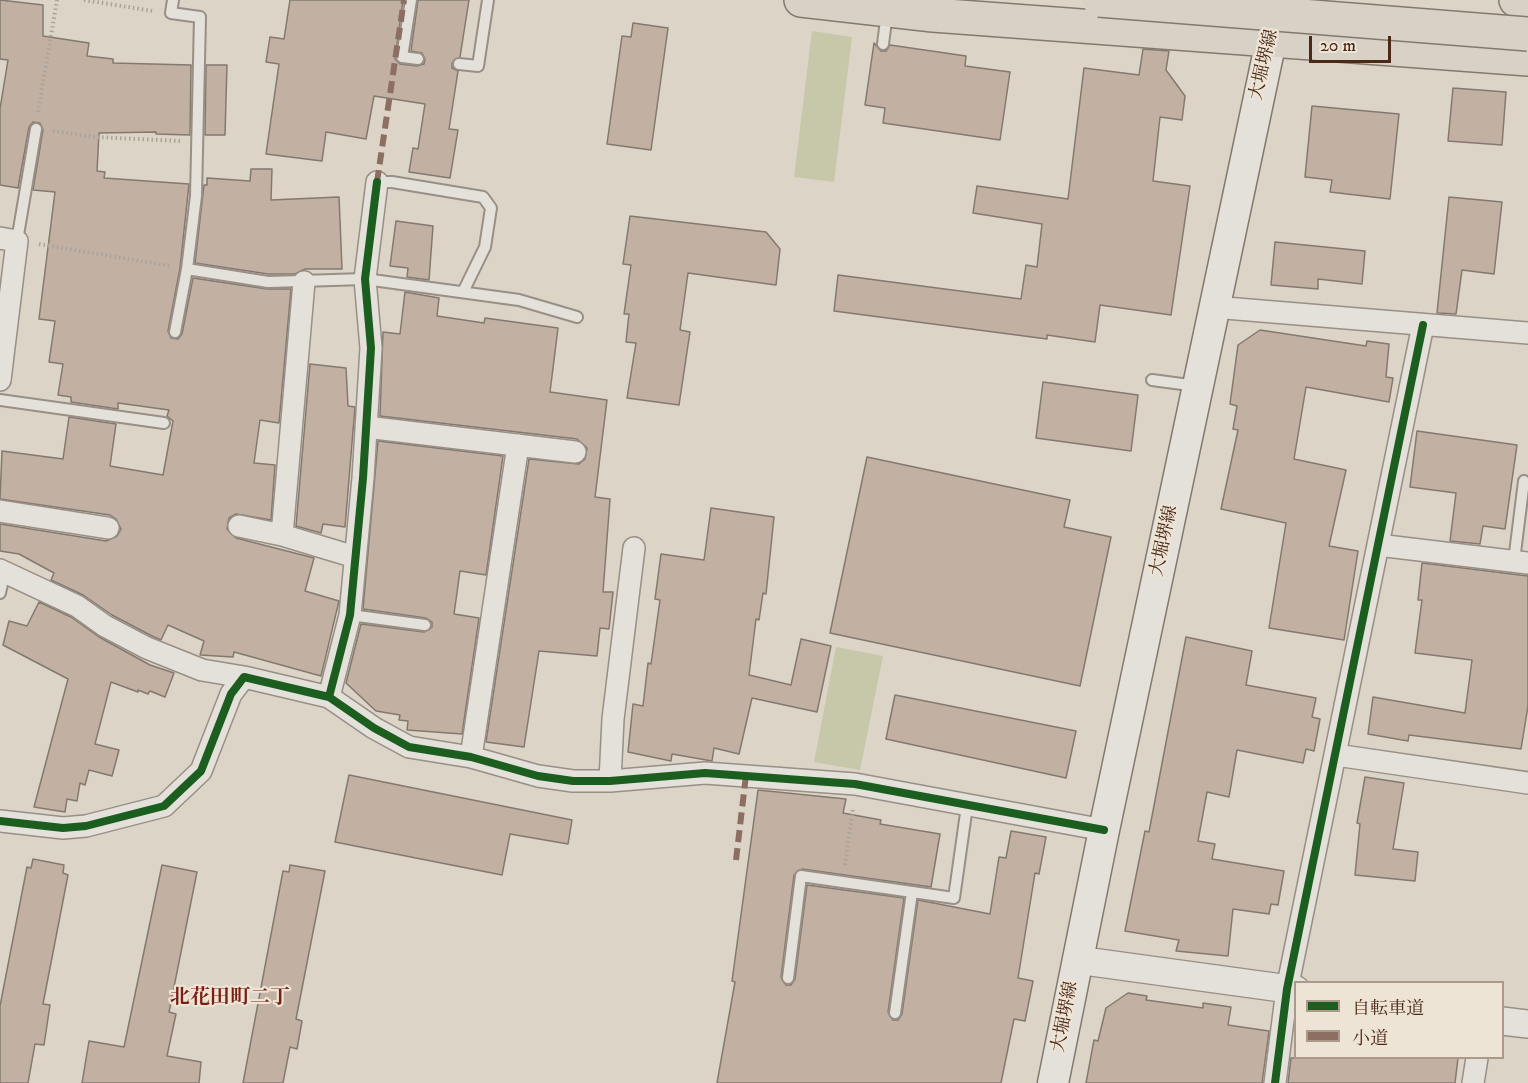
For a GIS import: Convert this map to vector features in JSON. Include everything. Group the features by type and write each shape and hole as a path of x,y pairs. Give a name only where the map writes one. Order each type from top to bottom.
{"main road":[{"path":"801,0 888,10 1528,59"},
{"path":"1098,0 1528,34"},
{"name":"大堀堺線","path":"1053,1083 1213,307 1280,0"},
{"path":"1516,0 1528,1"}],"street":[{"path":"329,697 350,615 371,348 365,279 377,182"},
{"path":"0,380 9,239"},
{"path":"282,535 304,282"},
{"path":"1213,307 1528,333"},
{"path":"1275,1083 1336,755 1423,326"},
{"path":"366,427 575,452"},
{"path":"471,757 518,445"},
{"path":"0,511 108,528"},
{"path":"238,526 282,535 355,557"},
{"path":"1378,545 1521,562"},
{"path":"610,782 613,719 629,628 634,548"},
{"path":"2,570 77,606 105,626 147,648 202,670 244,677 329,697 374,728 409,747 471,757 538,776 573,781 610,782 705,773 855,784 1104,830"},
{"path":"0,821 63,828 86,826 164,806 201,771 231,694 244,677"},
{"path":"1336,755 1528,783"},
{"path":"1077,960 1291,990"},
{"path":"1504,1021 1528,1024"},
{"path":"1473,1083 1477,1059"}],"lane":[{"path":"173,0 171,14 200,17 196,196 187,269 175,332"},
{"path":"411,0 402,57 418,59"},
{"path":"459,64 478,66 488,0"},
{"path":"883,44 888,10"},
{"path":"9,239 36,129"},
{"path":"377,182 392,182 483,197 491,208 485,248 463,292"},
{"path":"187,269 268,282 365,279 519,300 577,316"},
{"path":"1152,380 1198,386"},
{"path":"0,400 164,423"},
{"path":"1521,562 1524,481"},
{"path":"0,593 2,570"},
{"path":"350,615 424,625"},
{"path":"788,978 801,876 954,898 967,806"},
{"path":"895,1013 912,892"}],"path":[{"path":"57,0 36,129 95,137 197,142"},
{"path":"84,0 171,14"},
{"path":"9,239 187,269"},
{"path":"843,881 855,784"}],"green space":[{"path":"812,31 852,37 834,182 794,177"},
{"path":"836,647 883,656 860,770 814,762"}],"building":[{"path":"0,0 43,5 43,36 89,43 87,56 113,59 113,63 191,65 190,135 156,134 156,132 99,133 97,171 105,172 104,178 189,184 180,268 168,331 171,338 178,339 182,334 193,278 267,289 291,289 279,423 260,420 254,463 275,465 271,520 236,514 229,518 227,529 236,538 314,558 305,591 339,601 321,676 234,652 233,657 200,655 204,641 168,625 161,640 112,615 83,595 51,580 54,573 19,554 0,551 0,524 106,541 117,536 121,529 116,519 110,515 0,499 2,451 63,459 69,417 116,424 110,466 163,475 173,421 167,416 169,410 118,403 118,409 71,402 71,397 58,395 63,364 49,362 55,321 39,319 55,192 33,190 43,130 40,123 33,122 29,127 18,188 0,185 0,109 8,60 0,59"},
{"path":"290,0 403,0 395,59 400,64 417,66 424,64 425,59 422,53 411,51 418,0 469,0 460,57 452,63 452,68 458,71 449,129 458,130 450,178 409,172 413,148 418,149 425,104 374,96 366,139 326,132 322,161 266,154 279,64 266,62 270,37 284,39"},
{"path":"633,23 668,28 651,150 607,144 622,36 631,37"},
{"path":"874,43 881,51 886,51 890,45 966,56 965,66 1010,72 1000,140 883,123 885,108 865,105"},
{"path":"1143,49 1169,51 1166,70 1185,96 1182,120 1160,117 1153,181 1190,186 1171,315 1100,305 1095,342 1047,335 1047,339 834,311 838,275 1021,299 1026,265 1037,267 1042,224 973,213 977,186 1068,199 1084,68 1139,75"},
{"path":"206,65 227,65 225,135 205,135"},
{"path":"1453,88 1506,92 1502,145 1448,141"},
{"path":"1312,106 1399,114 1390,199 1330,192 1332,180 1305,177"},
{"path":"251,169 272,169 271,200 339,197 342,269 305,269 295,274 268,274 195,263 204,185 207,185 207,178 250,181"},
{"path":"1449,197 1502,202 1494,274 1462,270 1456,314 1437,313"},
{"path":"630,216 766,232 780,249 776,285 688,273 680,330 690,332 679,405 627,398 636,343 626,342 629,314 624,314 631,265 623,264"},
{"path":"396,221 433,226 429,280 407,277 408,268 390,266"},
{"path":"1275,242 1365,251 1362,284 1318,279 1318,289 1271,285"},
{"path":"405,292 439,298 437,316 484,323 485,318 558,328 550,392 607,400 595,497 610,499 603,592 613,592 609,629 600,628 597,656 539,651 524,747 486,742 529,459 579,464 585,459 587,448 577,439 380,416 383,332 400,334"},
{"path":"1260,330 1366,346 1367,341 1389,344 1386,377 1393,378 1389,402 1306,387 1294,459 1346,470 1329,546 1358,551 1344,640 1269,628 1286,523 1221,509 1238,430 1233,429 1237,406 1230,404 1238,345"},
{"path":"310,364 346,368 348,406 355,407 345,527 323,524 321,533 296,526"},
{"path":"1043,382 1138,395 1131,451 1036,438"},
{"path":"1417,431 1517,445 1505,529 1483,526 1480,544 1450,541 1456,493 1410,487"},
{"path":"378,441 503,456 486,575 460,571 454,614 479,618 462,734 407,730 408,721 399,720 400,715 376,711 346,683 361,624 424,632 432,627 432,622 426,618 363,609"},
{"path":"867,457 1070,500 1064,527 1111,537 1080,686 830,633"},
{"path":"711,508 774,517 766,594 763,593 759,620 756,619 749,675 791,685 801,639 831,646 817,712 752,698 739,754 714,748 712,761 672,754 671,761 628,752 633,704 643,706 648,663 651,664 660,600 655,599 661,554 704,560"},
{"path":"1422,563 1528,576 1528,706 1521,749 1409,735 1408,741 1368,734 1373,697 1465,713 1472,660 1415,653 1422,600 1418,600"},
{"path":"39,602 71,617 99,637 150,665 174,673 165,697 150,691 148,694 138,690 138,692 111,682 95,744 119,750 112,776 89,770 85,785 80,783 77,801 67,799 65,812 34,807 68,679 3,645 9,621 27,626"},
{"path":"1186,637 1252,651 1246,685 1316,698 1312,717 1320,719 1314,751 1306,749 1303,763 1237,750 1229,797 1207,792 1198,841 1215,844 1212,859 1284,871 1278,905 1271,904 1269,914 1233,909 1228,956 1176,951 1179,940 1125,931 1145,831 1149,832"},
{"path":"895,695 1076,731 1066,778 886,739"},
{"path":"349,775 572,820 568,844 510,834 502,875 335,842"},
{"path":"1365,777 1404,783 1393,849 1418,852 1415,881 1355,875 1360,824 1357,823"},
{"path":"758,790 846,799 843,813 881,820 880,824 940,834 931,887 802,869 794,875 781,977 786,985 791,985 795,979 807,885 904,898 888,1012 893,1020 898,1020 902,1014 918,900 990,914 999,857 1006,858 1011,831 1046,837 1039,874 1035,873 1018,978 1033,981 1025,1021 1014,1019 1001,1083 717,1083 735,982 732,981"},
{"path":"33,859 64,865 63,873 68,875 43,1004 50,1005 44,1045 35,1044 28,1083 0,1083 0,1006 27,867 31,868"},
{"path":"162,865 197,872 169,1012 176,1014 167,1056 201,1062 199,1083 82,1083 89,1041 124,1047"},
{"path":"290,865 325,871 296,1019 302,1021 297,1049 290,1047 283,1083 243,1083 283,871 289,872"},
{"path":"1128,993 1147,996 1146,1000 1203,1008 1203,1003 1231,1007 1228,1025 1269,1031 1262,1083 1086,1083 1094,1040 1098,1041 1106,1008"},
{"path":"1291,1058 1458,1059 1455,1083 1288,1083"}],"marked path":[{"path":"377,182 404,0"},
{"path":"736,860 746,775"}],"cycle path":[{"path":"329,697 350,615 363,478 371,348 365,279 377,182"},
{"path":"1275,1083 1287,989 1423,325"},
{"path":"0,821 63,828 86,826 164,806 201,771 231,694 244,677 329,697 374,728 409,747 471,757 538,776 573,781 610,781 705,773 855,784 1104,830"}],"district":[{"name":"北花田町二丁","path":"230,999"}]}
